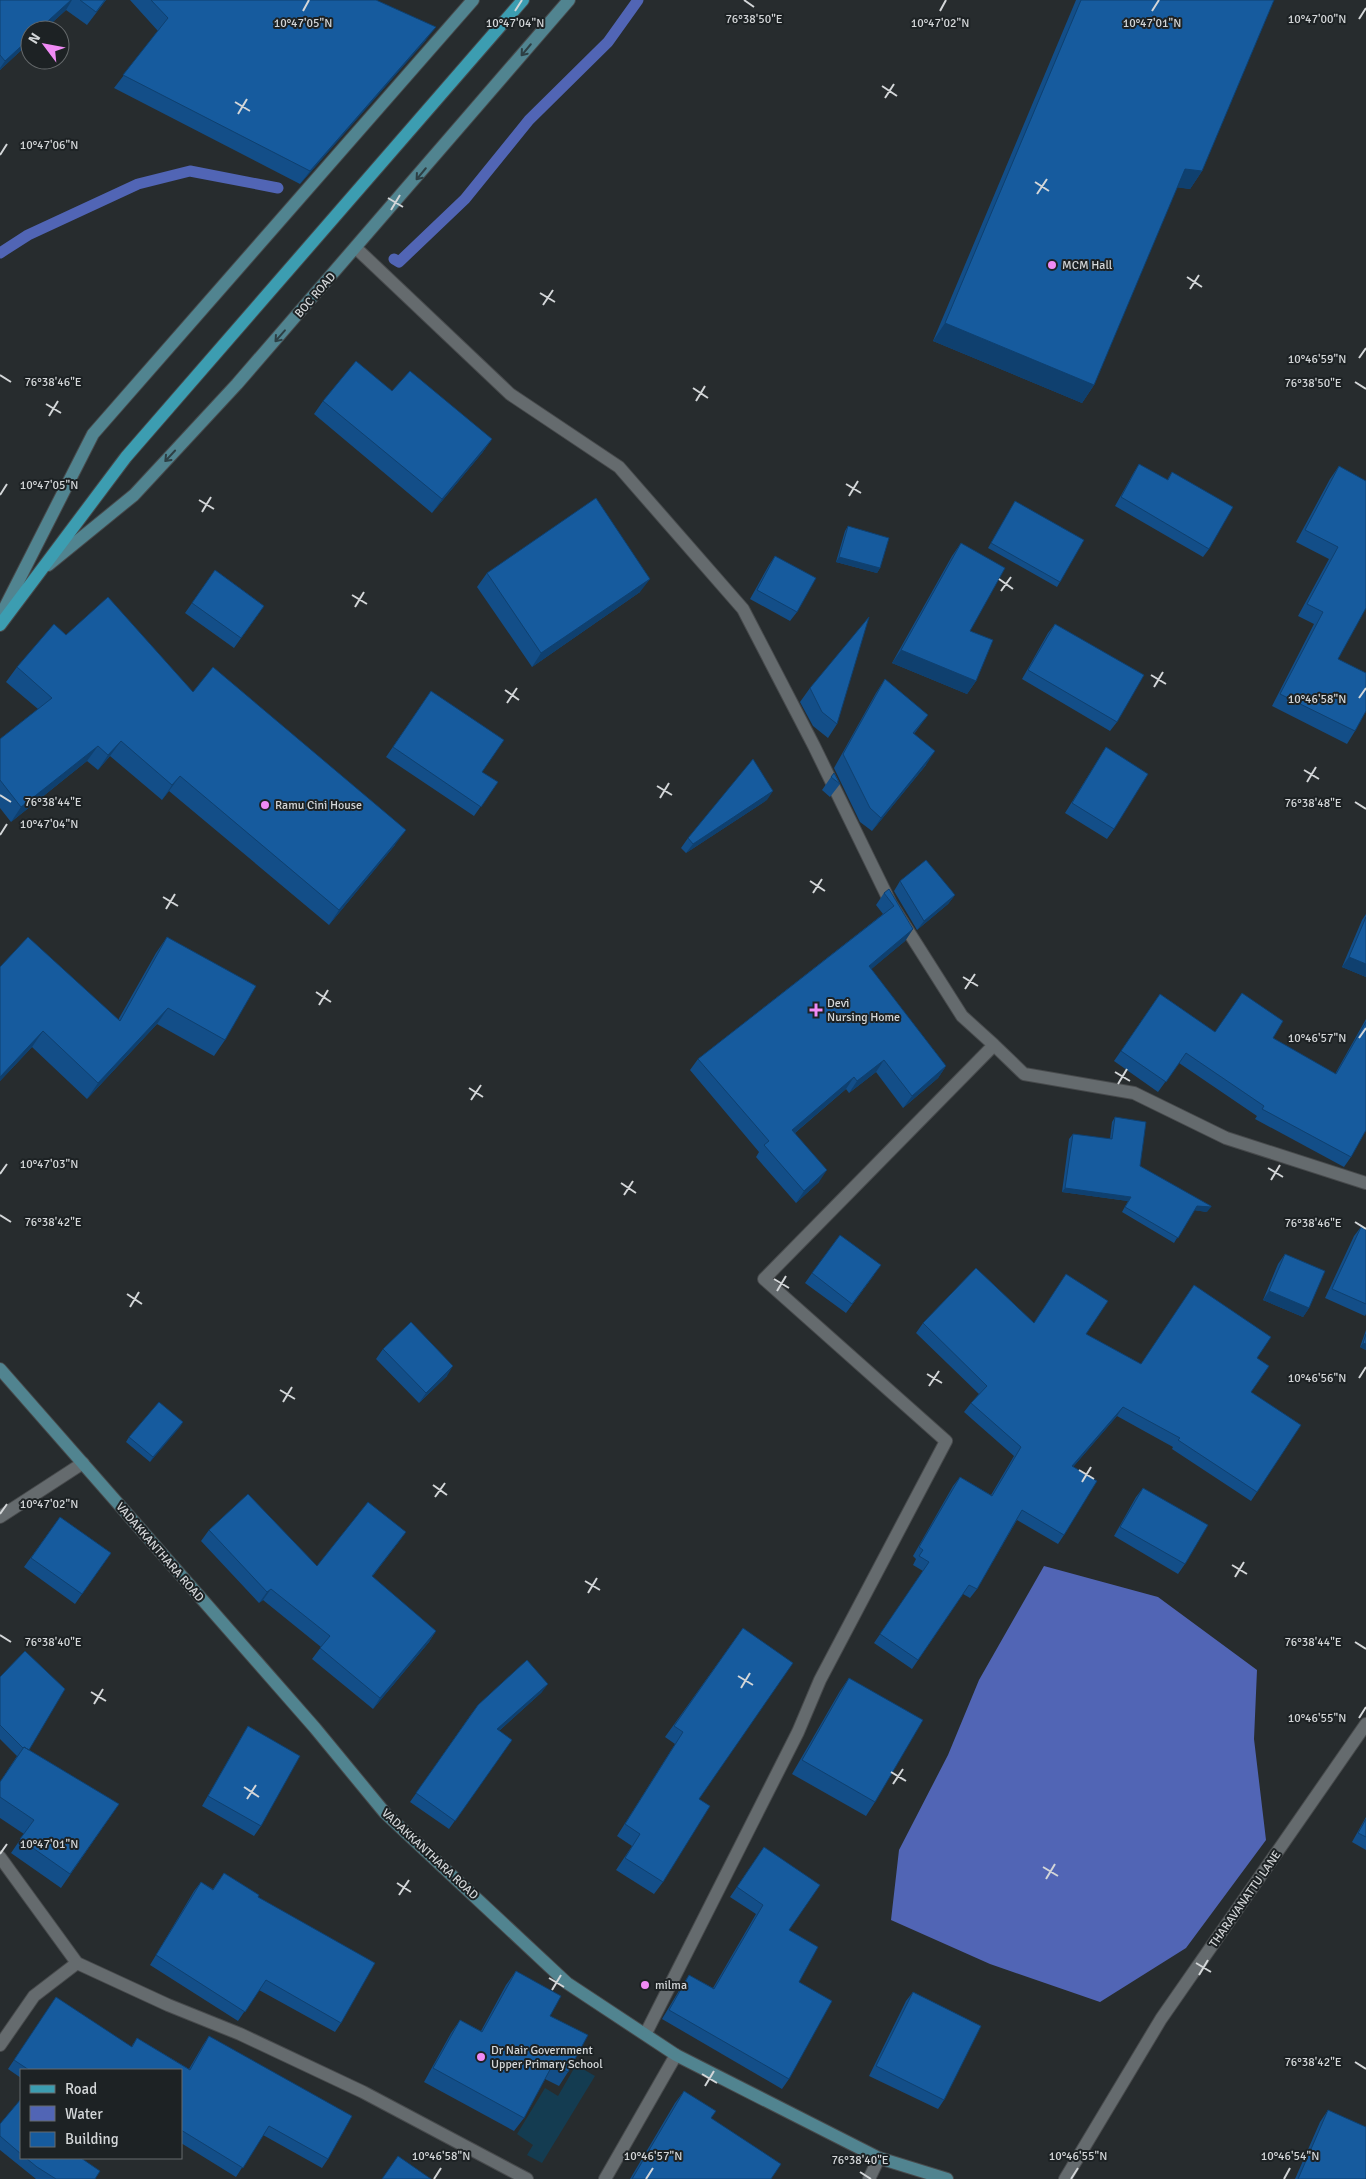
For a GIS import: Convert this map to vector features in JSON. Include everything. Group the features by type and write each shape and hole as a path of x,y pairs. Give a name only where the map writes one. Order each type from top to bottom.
{"main road":[{"path":"0,624 126,457 523,0"}],"street":[{"path":"0,617 93,434 474,0"},
{"name":"BOC ROAD","path":"41,570 134,495 237,384 569,0"},
{"path":"356,248 510,394 619,467 743,609 891,904 962,1016 1024,1074 1134,1094 1226,1138 1366,1183"},
{"path":"646,2034 798,1732 820,1680 946,1441 764,1279 994,1046"},
{"name":"VADAKKANTHARA ROAD","path":"0,1369 315,1728 385,1813 567,1983 676,2055 880,2158 947,2179"},
{"path":"0,1517 83,1463"},
{"name":"THARAVANATTU LANE","path":"1065,2179 1161,2019 1366,1724"},
{"path":"0,1857 77,1963 168,2005 240,2034 354,2088 527,2179"},
{"path":"0,2045 34,1996 77,1963"},
{"path":"605,2179 676,2055"},
{"path":"869,2179 880,2158"}],"shaded area":[{"path":"576,2065 595,2076 542,2163 527,2155 533,2145 517,2134 545,2088 558,2096"}],"water":[{"path":"1044,1566 1158,1597 1257,1670 1254,1739 1266,1840 1186,1948 1100,2002 990,1964 891,1920 899,1850 948,1755 979,1680"}],"building":[{"path":"0,0 71,0 49,20 20,20 20,47 5,61 0,55"},
{"path":"80,0 105,0 96,12"},
{"path":"151,0 376,0 436,27 310,171 123,75 168,18"},
{"name":"MCM Hall","path":"1081,0 1274,0 1202,171 1185,169 1094,385 945,323"},
{"path":"356,361 392,391 410,371 492,439 442,499 323,401"},
{"path":"1139,464 1168,480 1172,472 1233,507 1209,549 1121,497"},
{"path":"1339,466 1366,481 1366,608 1338,659 1366,673 1366,711 1355,731 1280,694 1323,612 1307,604 1338,547 1305,530"},
{"path":"596,498 650,579 541,653 487,573"},
{"path":"1015,501 1084,540 1060,582 991,543"},
{"path":"848,526 889,538 880,568 839,557"},
{"path":"961,543 1005,568 970,631 993,640 976,681 901,650"},
{"path":"775,556 816,578 797,612 757,590"},
{"path":"215,570 264,606 241,638 192,603"},
{"path":"108,597 193,692 213,667 406,830 339,910 180,776 172,785 121,741 108,755 98,746 21,807 0,780 0,739 52,698 17,667 54,624 66,635"},
{"path":"869,617 837,724 822,712 810,688"},
{"path":"1055,624 1144,675 1117,722 1028,670"},
{"path":"885,679 928,715 913,733 935,751 881,818 870,808 843,754"},
{"path":"431,691 504,740 482,772 498,782 481,807 393,747"},
{"path":"1106,747 1148,774 1114,829 1072,803"},
{"path":"753,759 773,791 693,844 688,838"},
{"path":"834,773 840,784 831,777"},
{"path":"926,860 955,895 924,921 900,881"},
{"path":"889,889 913,929 869,966 946,1066 912,1096 884,1060 857,1081 854,1077 792,1130 827,1170 804,1191 764,1145 769,1141 698,1059 894,906 884,893"},
{"path":"1366,917 1366,964 1349,957"},
{"path":"28,937 120,1021 167,937 256,986 225,1040 168,1008 98,1083 43,1031 0,1077 0,967"},
{"path":"1242,993 1283,1021 1273,1038 1336,1074 1366,1022 1366,1130 1351,1157 1262,1109 1264,1106 1186,1053 1166,1082 1121,1051 1160,994 1215,1032"},
{"path":"1115,1117 1146,1122 1140,1166 1211,1206 1197,1206 1178,1238 1125,1207 1131,1197 1065,1188 1073,1134 1112,1139"},
{"path":"1361,1227 1366,1230 1366,1304 1332,1289"},
{"path":"840,1235 881,1265 852,1304 812,1273"},
{"path":"1285,1254 1325,1271 1309,1308 1269,1291"},
{"path":"976,1268 1034,1323 1066,1274 1108,1301 1086,1334 1141,1364 1194,1285 1271,1337 1257,1358 1269,1366 1251,1392 1301,1425 1257,1492 1178,1440 1180,1438 1123,1407 1072,1466 1097,1481 1064,1535 1022,1510 977,1589 969,1585 918,1660 880,1634 929,1562 919,1556 923,1550 919,1547 960,1477 992,1496 1021,1447 971,1403 987,1386 923,1323"},
{"path":"411,1322 453,1366 426,1393 383,1349"},
{"path":"159,1402 183,1422 153,1457 129,1437"},
{"path":"1143,1488 1208,1525 1185,1564 1120,1527"},
{"path":"248,1494 317,1566 368,1502 406,1532 372,1576 436,1631 380,1698 320,1648 330,1636 271,1589 267,1592 209,1530"},
{"path":"60,1517 111,1553 82,1594 31,1558"},
{"path":"743,1628 793,1663 699,1799 710,1806 663,1882 625,1858 640,1834 625,1824 683,1732 674,1726"},
{"path":"25,1651 65,1689 29,1750 23,1748 0,1725 0,1677"},
{"path":"527,1660 548,1684 497,1729 512,1740 455,1821 416,1793 478,1705"},
{"path":"849,1678 923,1720 875,1802 802,1760"},
{"path":"248,1726 300,1756 261,1826 208,1796"},
{"path":"24,1747 119,1804 70,1874 20,1839 34,1820 0,1797 0,1782"},
{"path":"1366,1819 1366,1837 1358,1833"},
{"path":"764,1847 820,1885 789,1930 818,1947 799,1982 832,2001 789,2079 669,2010 689,1975 714,1989 763,1905 737,1887"},
{"path":"224,1873 259,1895 258,1897 375,1963 341,2023 266,1980 245,2012 156,1955 201,1882 213,1890"},
{"name":"Dr Nair Government Upper Primary School","path":"516,1971 561,1996 550,2016 588,2035 568,2072 553,2064 524,2118 433,2068 460,2020 482,2032"},
{"path":"913,1992 981,2026 944,2100 876,2066"},
{"path":"56,1997 132,2047 137,2038 190,2070 209,2036 352,2116 328,2159 269,2126 243,2168 182,2131 182,2069 28,2069 14,2060"},
{"path":"684,2091 716,2111 711,2118 781,2164 771,2179 632,2179"},
{"path":"20,2100 20,2153 0,2136 0,2124"},
{"path":"1328,2110 1366,2127 1366,2179 1298,2179"},
{"path":"398,2156 431,2179 382,2179"},
{"path":"27,2159 82,2159 100,2171 95,2179 56,2179"}],"waterway":[{"path":"394,259 399,262 465,199 529,120 608,42 638,0"},
{"path":"0,253 28,235 138,184 190,171 278,188"}],"place":[{"name":"MCM Hall","path":"1052,265"},
{"name":"Ramu Cini House","path":"265,805"},
{"name":"Devi Nursing Home","path":"816,1010"},
{"name":"milma","path":"645,1985"},
{"name":"Dr Nair Government Upper Primary School","path":"481,2057"}]}
